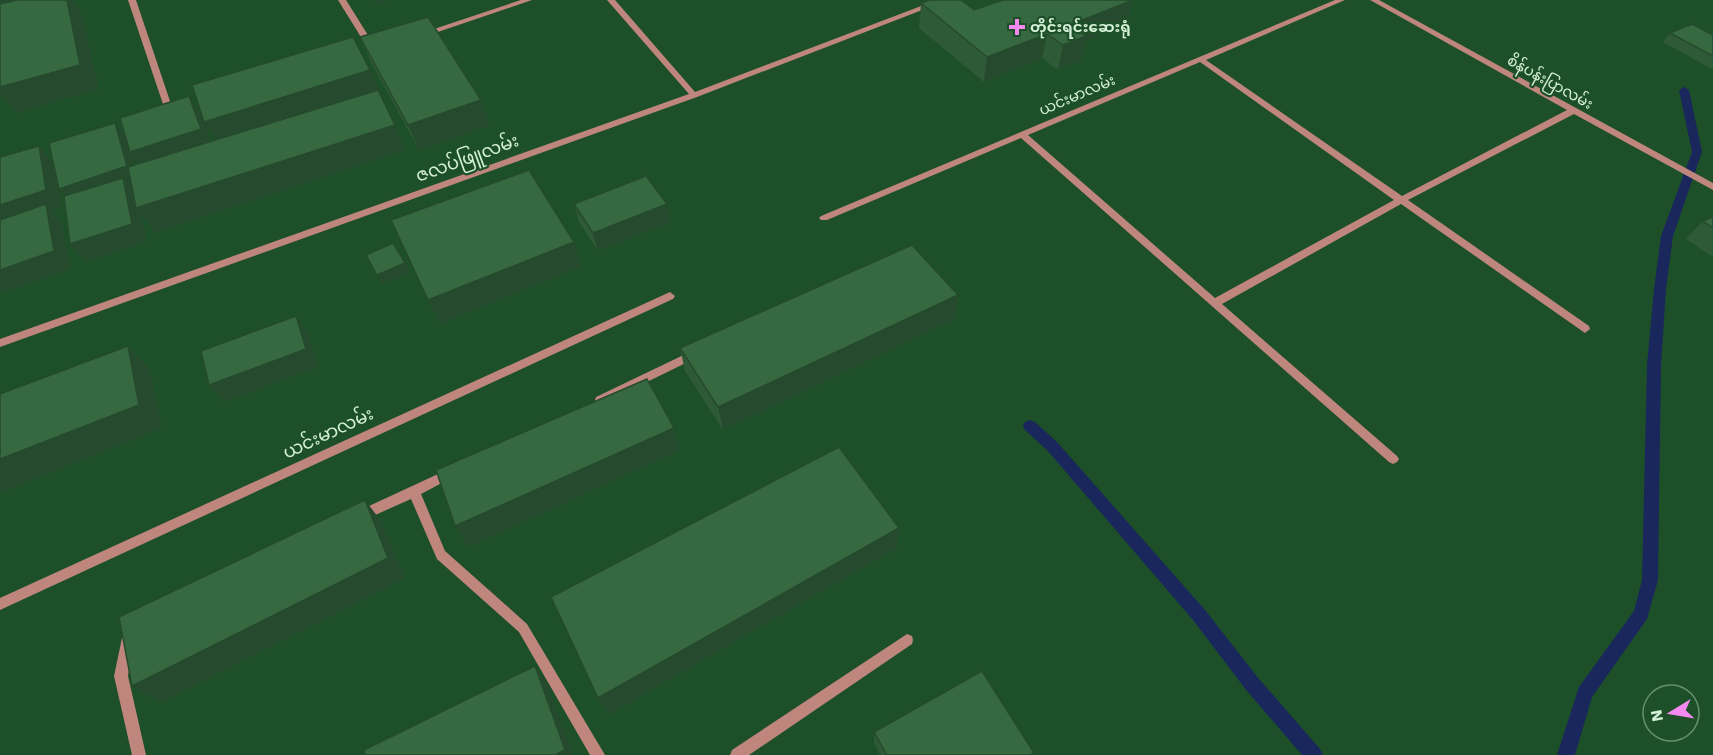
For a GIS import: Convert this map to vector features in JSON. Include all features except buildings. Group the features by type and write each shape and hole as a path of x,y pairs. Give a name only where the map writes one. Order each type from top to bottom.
{"street":[{"path":"132,0 171,116"},
{"path":"342,0 374,50"},
{"path":"418,36 528,0"},
{"path":"611,0 694,95"},
{"name":"ဇလပ်ဖြူလမ်း","path":"0,343 694,95 944,0"},
{"name":"ယင်းမာလမ်း","path":"824,218 1341,0"},
{"name":"စိန်ပန်းပြာလမ်း","path":"1374,0 1713,187"},
{"path":"362,54 385,47"},
{"path":"1200,59 1585,329"},
{"path":"1215,303 1401,200 1574,110"},
{"path":"161,119 183,112"},
{"path":"1021,135 1393,459"},
{"name":"ယင်းမာလမ်း","path":"0,604 670,296"},
{"path":"595,403 701,350"},
{"path":"350,521 456,471"},
{"path":"414,492 441,555 523,628 598,755"},
{"path":"137,628 128,634 121,676 139,755"},
{"path":"737,755 907,640"}],"waterway":[{"path":"1566,755 1585,693 1641,614 1650,580 1654,365 1660,289 1667,236 1697,152 1684,90"},
{"path":"1030,426 1052,446 1199,615 1253,685 1314,755"}],"place":[{"name":"တိုင်းရင်းဆေးရုံ","path":"1017,27"}]}
